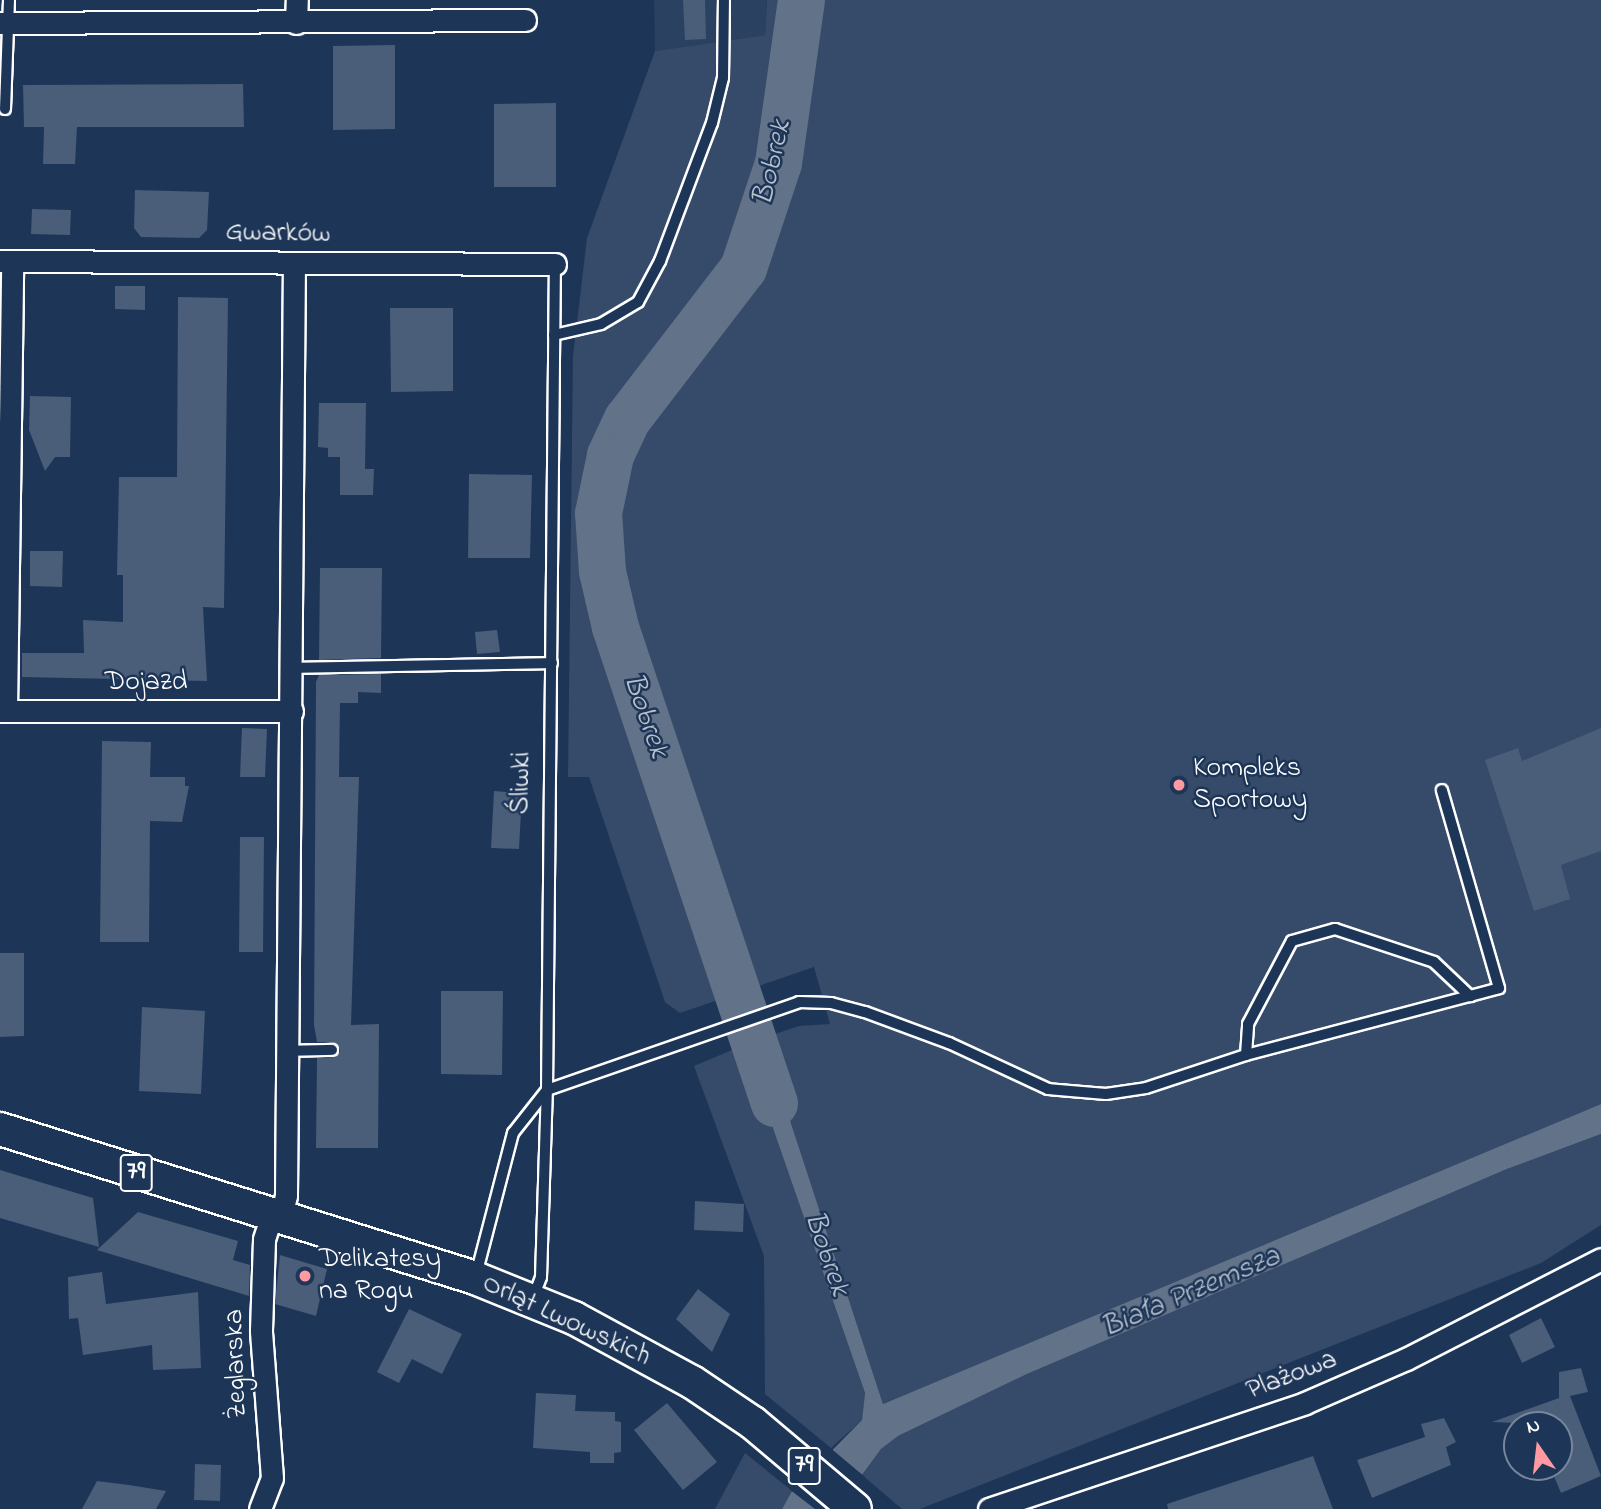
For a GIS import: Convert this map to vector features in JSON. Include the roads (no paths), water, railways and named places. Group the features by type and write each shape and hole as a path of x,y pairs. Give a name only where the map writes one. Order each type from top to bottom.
{"main road":[{"name":"Orląt Lwowskich","path":"0,1129 475,1278 532,1300 639,1353 753,1423 855,1509"}],"street":[{"path":"296,23 297,0"},
{"path":"4,23 525,20"},
{"path":"3,711 6,261"},
{"name":"Gwarków","path":"6,261 555,264"},
{"path":"276,1216 286,1195 294,263"},
{"name":"Dojazd","path":"3,711 292,711"},
{"name":"Żeglarska","path":"263,1508 272,1478 261,1331 264,1239 276,1216"},
{"name":"Plażowa","path":"989,1509 1305,1404 1406,1359 1601,1259"}],"lane":[{"path":"5,109 4,23 9,0"},
{"path":"554,335 601,324 638,302 660,261 712,123 723,78 724,0"},
{"name":"Śliwki","path":"532,1300 541,1277 547,1090 555,264"},
{"path":"292,668 552,663"},
{"path":"475,1278 513,1133 547,1090 799,1002 831,1003 865,1012 949,1043 1048,1089 1074,1094 1146,1088 1246,1055 1499,988 1442,790"},
{"path":"1246,1055 1248,1024 1292,941 1335,929 1434,962 1470,996"},
{"path":"287,1051 332,1050"}],"water":[{"name":"Biała Przemsza","path":"763,1038 883,1404 1601,1104 1601,1134 1507,1169 1027,1374 898,1436 881,1449 837,1509 782,1509 792,1491 862,1420 865,1393 744,1045"}],"waterway":[{"name":"Bobrek","path":"774,1103 615,627 602,571 598,513 610,455 627,419 743,268 778,163 801,0"}],"place":[{"name":"Kompleks Sportowy","path":"1179,785"},
{"name":"Delikatesy na Rogu","path":"305,1276"}]}
